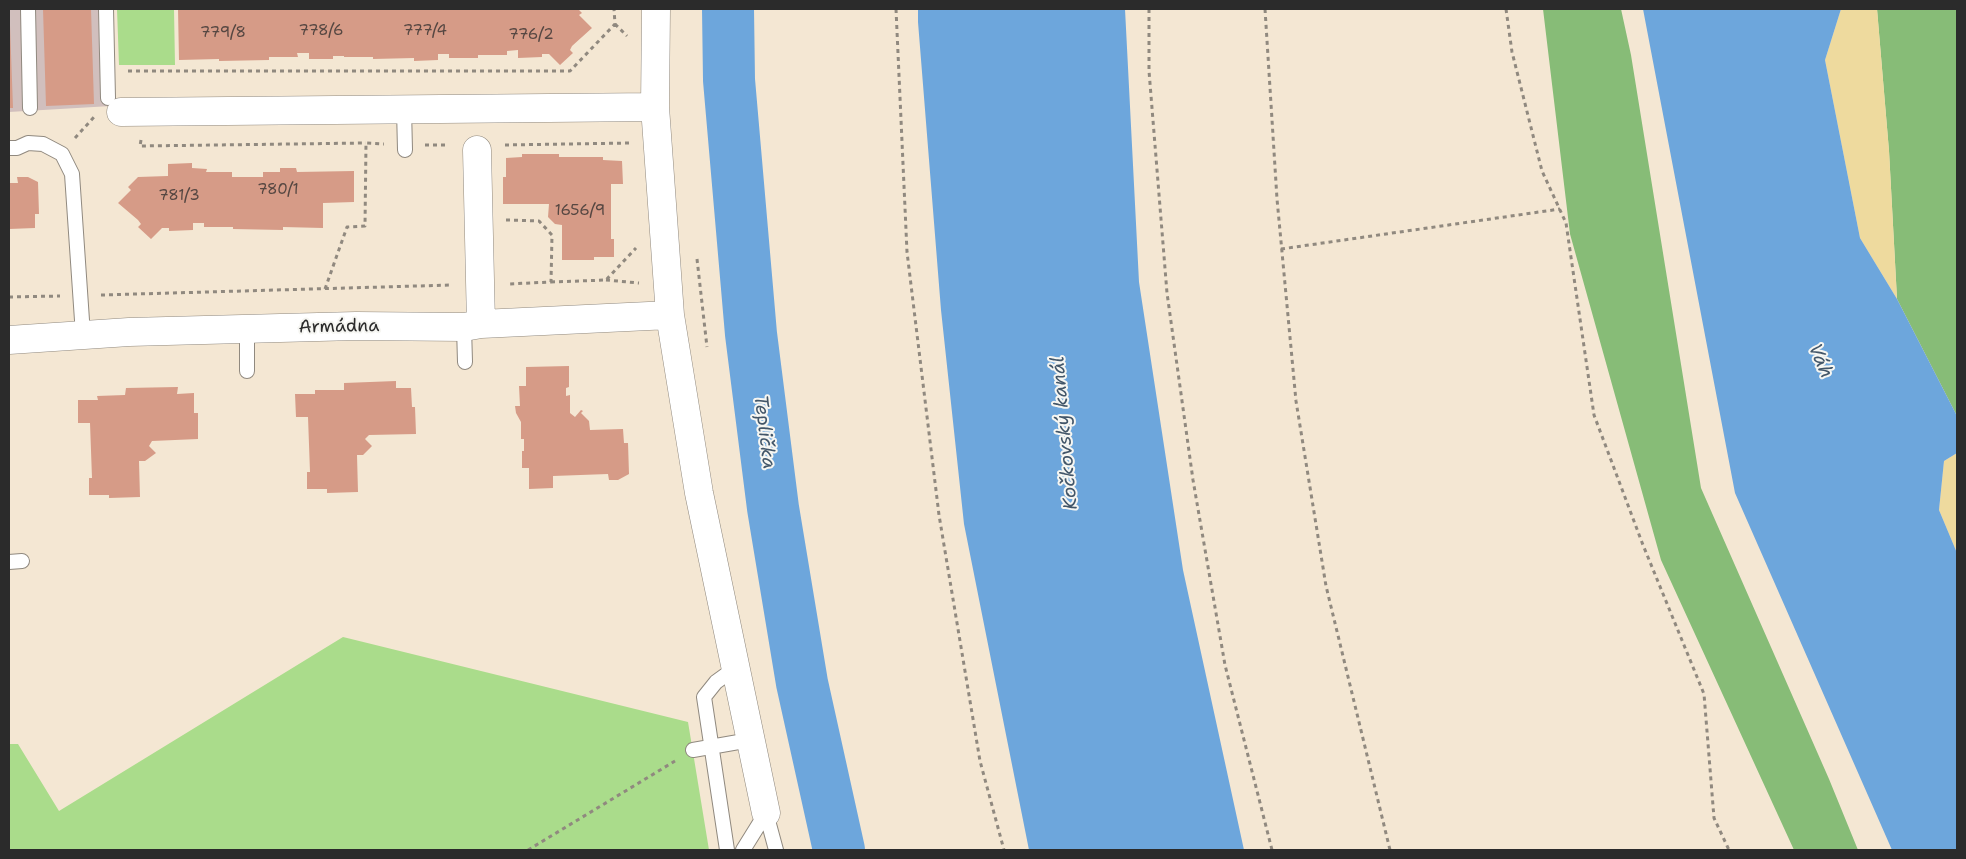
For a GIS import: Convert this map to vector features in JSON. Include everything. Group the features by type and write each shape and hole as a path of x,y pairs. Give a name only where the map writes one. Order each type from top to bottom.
{"street":[{"path":"656,9 655,107 670,315 699,493 734,670 766,813"},
{"path":"123,108 404,109 655,107"},
{"path":"473,325 480,284 477,150"},
{"name":"Armádna","path":"9,340 83,335 247,329 473,325 670,315"}],"lane":[{"path":"28,9 30,108"},
{"path":"106,9 107,71 123,108"},
{"path":"404,109 405,150"},
{"path":"9,148 17,148 28,143 43,144 62,154 72,174 83,335"},
{"path":"465,362 473,325"},
{"path":"247,329 247,371"},
{"path":"727,850 704,697 716,682 734,670"},
{"path":"693,750 750,740"},
{"path":"743,850 766,813"},
{"path":"766,813 776,850"}],"path":[{"path":"107,71 570,71 615,24 614,9"},
{"path":"896,9 908,252 939,515 980,761 1004,850"},
{"path":"1149,9 1149,71 1167,293 1193,480 1225,665 1272,850"},
{"path":"1265,9 1282,248 1296,401 1326,586 1390,850"},
{"path":"1506,9 1512,52 1542,171 1566,223 1594,415 1639,536 1704,694 1714,818 1729,850"},
{"path":"62,154 94,117 123,108 140,146 366,144"},
{"path":"1282,248 1560,209"},
{"path":"502,220 539,221 552,236 551,282"},
{"path":"325,289 347,227"},
{"path":"606,280 642,241"},
{"path":"697,254 707,350"},
{"path":"9,297 606,280 646,283"},
{"path":"528,850 693,750"}],"shaded area":[{"path":"9,9 112,9 111,106 9,112"}],"green space":[{"path":"117,9 174,9 175,65 119,65"},
{"path":"1543,9 1621,9 1631,55 1701,488 1829,779 1858,850 1794,850 1661,560 1570,234"},
{"path":"1877,9 1957,9 1957,416 1897,299 1889,151"},
{"path":"343,637 688,722 709,850 9,850 9,744 18,744 59,811"}],"sand":[{"path":"1841,9 1877,9 1889,151 1897,299 1860,238 1825,60"},
{"path":"1957,453 1957,553 1939,510 1944,461"}],"water":[{"name":"Kočkovský kanál","path":"918,9 1125,9 1139,282 1183,570 1244,850 1029,850 964,524 941,310"},
{"name":"Váh","path":"1643,9 1841,9 1825,60 1860,238 1897,299 1957,416 1957,453 1944,461 1939,510 1957,553 1957,850 1892,850 1735,493"}],"building":[{"path":"43,9 91,9 94,104 46,106"},
{"path":"178,9 578,9 582,13 579,15 592,28 572,46 570,50 573,53 560,65 549,54 542,54 542,57 518,58 518,50 507,51 507,55 478,55 478,58 449,58 449,54 438,54 438,60 414,61 414,58 373,59 373,57 344,56 333,56 333,59 309,59 309,53 297,53 298,57 269,57 269,60 179,60"},
{"path":"10,25 13,108 9,108"},
{"path":"522,154 559,154 559,157 603,157 603,160 622,161 623,184 611,184 611,239 614,239 614,257 594,257 594,260 562,260 562,225 555,224 548,217 549,204 503,204 503,177 506,177 506,158 522,157"},
{"path":"192,163 192,168 207,169 206,172 232,172 232,177 263,177 263,172 280,172 280,168 296,168 297,172 354,171 354,202 323,203 323,228 283,227 283,230 233,229 233,227 204,227 204,223 193,223 193,230 169,231 169,228 162,228 151,239 138,227 141,224 138,220 118,203 131,190 128,187 138,177 168,176 168,164"},
{"path":"17,177 28,177 38,182 39,214 35,214 35,228 9,229 9,183 18,183"},
{"path":"569,366 569,387 566,388 566,396 570,395 570,413 575,417 581,410 583,411 581,413 589,421 590,430 623,429 624,443 628,443 629,474 618,480 609,480 608,474 553,476 553,488 529,489 529,468 522,468 524,439 521,439 521,422 516,413 515,406 520,406 519,386 526,386 526,367"},
{"path":"396,381 396,388 411,388 412,407 415,407 416,434 369,435 365,439 372,446 363,455 357,455 358,492 327,493 327,489 307,489 307,472 310,472 308,417 296,417 295,394 315,394 315,390 344,390 344,383"},
{"path":"178,387 177,394 194,393 194,413 198,413 198,439 152,441 149,446 156,453 145,461 139,461 140,497 109,498 109,495 89,495 89,478 92,478 90,423 78,423 78,400 98,400 97,396 125,395 126,388"}],"waterway":[{"name":"Teplička","path":"728,9 729,80 751,334 773,508 802,683 839,850"}]}
